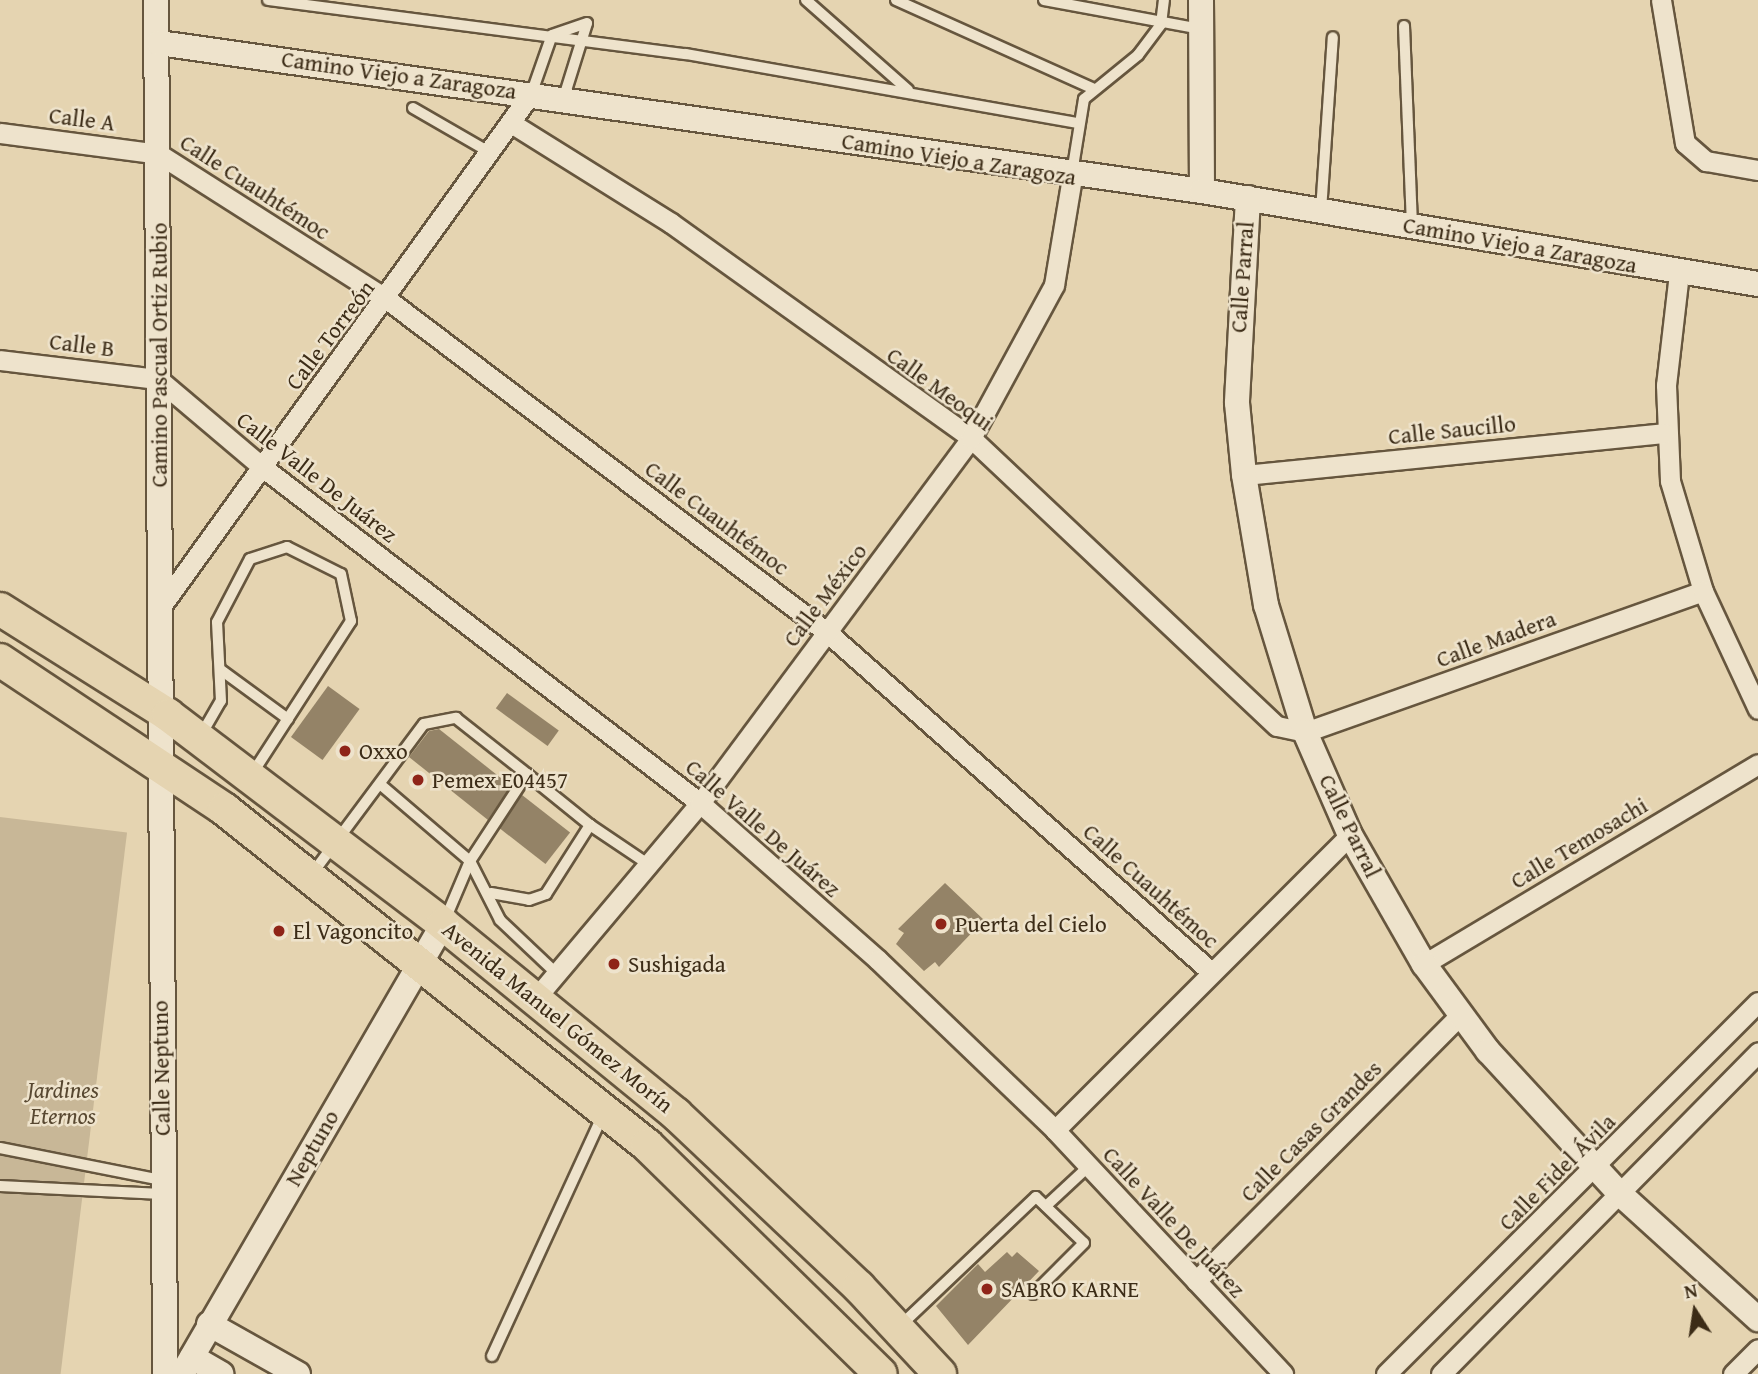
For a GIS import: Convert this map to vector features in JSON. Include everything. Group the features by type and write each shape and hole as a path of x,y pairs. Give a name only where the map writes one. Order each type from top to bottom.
{"main road":[{"name":"Avenida Manuel Gómez Morín","path":"0,609 200,737 443,924 676,1114 898,1328 940,1374"},
{"name":"Avenida Manuel Gómez Morín","path":"0,660 157,761 420,963 605,1112 881,1374"}],"street":[{"name":"Camino Pascual Ortiz Rubio","path":"156,0 159,43 158,379 162,605 159,711"},
{"path":"1201,0 1202,191"},
{"path":"1661,0 1676,115 1692,153 1758,170"},
{"name":"Camino Viejo a Zaragoza","path":"159,43 532,92 1072,177 1202,191 1679,273 1758,284"},
{"name":"Calle Torreón","path":"162,605 261,466 387,300 532,92"},
{"name":"Calle Meoqui","path":"511,124 671,223 971,438 1259,716 1305,732"},
{"name":"Calle A","path":"0,133 159,154"},
{"name":"Calle Cuauhtémoc","path":"159,154 387,300 828,633 1209,970"},
{"name":"Calle México","path":"535,999 700,803 971,438 1054,285 1072,177"},
{"name":"Calle Parral","path":"1248,198 1237,404 1244,475 1266,605 1305,732 1350,835 1424,964 1460,1015 1619,1193 1758,1319"},
{"path":"1679,273 1664,433 1670,481 1703,591 1758,709"},
{"name":"Calle B","path":"0,360 158,379"},
{"name":"Calle Valle De Juárez","path":"158,379 261,466 700,803 878,960 1055,1130 1283,1374"},
{"name":"Calle Saucillo","path":"1244,475 1664,433"},
{"name":"Calle Madera","path":"1305,732 1703,591"},
{"name":"Calle Neptuno","path":"159,711 157,761 165,1374"},
{"name":"Calle Temosachi","path":"1424,964 1758,764"},
{"path":"1055,1130 1209,970 1350,835"},
{"name":"Neptuno","path":"187,1365 443,924"},
{"name":"Calle Fidel Ávila","path":"1386,1374 1596,1169 1758,1002"},
{"name":"Calle Casas Grandes","path":"1196,1281 1460,1015"},
{"path":"1441,1374 1758,1052"},
{"path":"209,1324 298,1374"},
{"path":"1732,1374 1758,1349"},
{"path":"187,1365 222,1374"}],"lane":[{"path":"268,0 552,35 910,91 1076,123"},
{"path":"806,0 910,91"},
{"path":"896,0 1092,88"},
{"path":"1044,0 1161,24 1201,29"},
{"path":"1072,177 1076,123 1092,88 1131,64 1161,24 1164,0"},
{"path":"552,35 587,23 564,97"},
{"path":"1405,26 1412,227"},
{"path":"532,92 552,35"},
{"path":"1321,211 1333,37"},
{"path":"413,108 491,153"},
{"path":"200,737 222,701 217,622 250,559 287,547 341,575 351,621 251,775"},
{"path":"221,670 288,719"},
{"path":"310,877 339,842 424,724 445,717 456,718 590,825 648,864"},
{"path":"443,924 470,861 527,774"},
{"path":"381,785 470,861 491,893 510,932 556,973"},
{"path":"491,893 529,900 546,894 590,825"},
{"path":"492,1356 605,1112"},
{"path":"0,1148 103,1170 162,1187"},
{"path":"1046,1206 1089,1167"},
{"path":"102,1191 103,1170"},
{"path":"0,1186 102,1191 162,1187"},
{"path":"898,1328 1036,1197 1084,1243 1033,1294"}],"green space":[{"name":"Jardines Eternos","path":"0,817 127,833 61,1374 0,1374"}],"building":[{"path":"328,686 360,709 323,760 291,737"},
{"path":"507,693 559,731 548,746 496,708"},
{"path":"439,729 511,786 488,820 409,757 429,731"},
{"path":"522,795 570,833 545,864 497,827"},
{"name":"Puerta del Cielo","path":"945,883 984,920 939,967 935,962 924,971 896,944 904,933 898,929"},
{"name":"SABRO KARNE","path":"1007,1252 1012,1257 1017,1252 1039,1271 968,1345 936,1306 978,1264 985,1272"}],"place":[{"name":"Oxxo","path":"345,751"},
{"name":"Pemex E04457","path":"418,780"},
{"name":"Puerta del Cielo","path":"941,924"},
{"name":"El Vagoncito","path":"279,931"},
{"name":"Sushigada","path":"614,964"},
{"name":"SABRO KARNE","path":"987,1289"}]}
